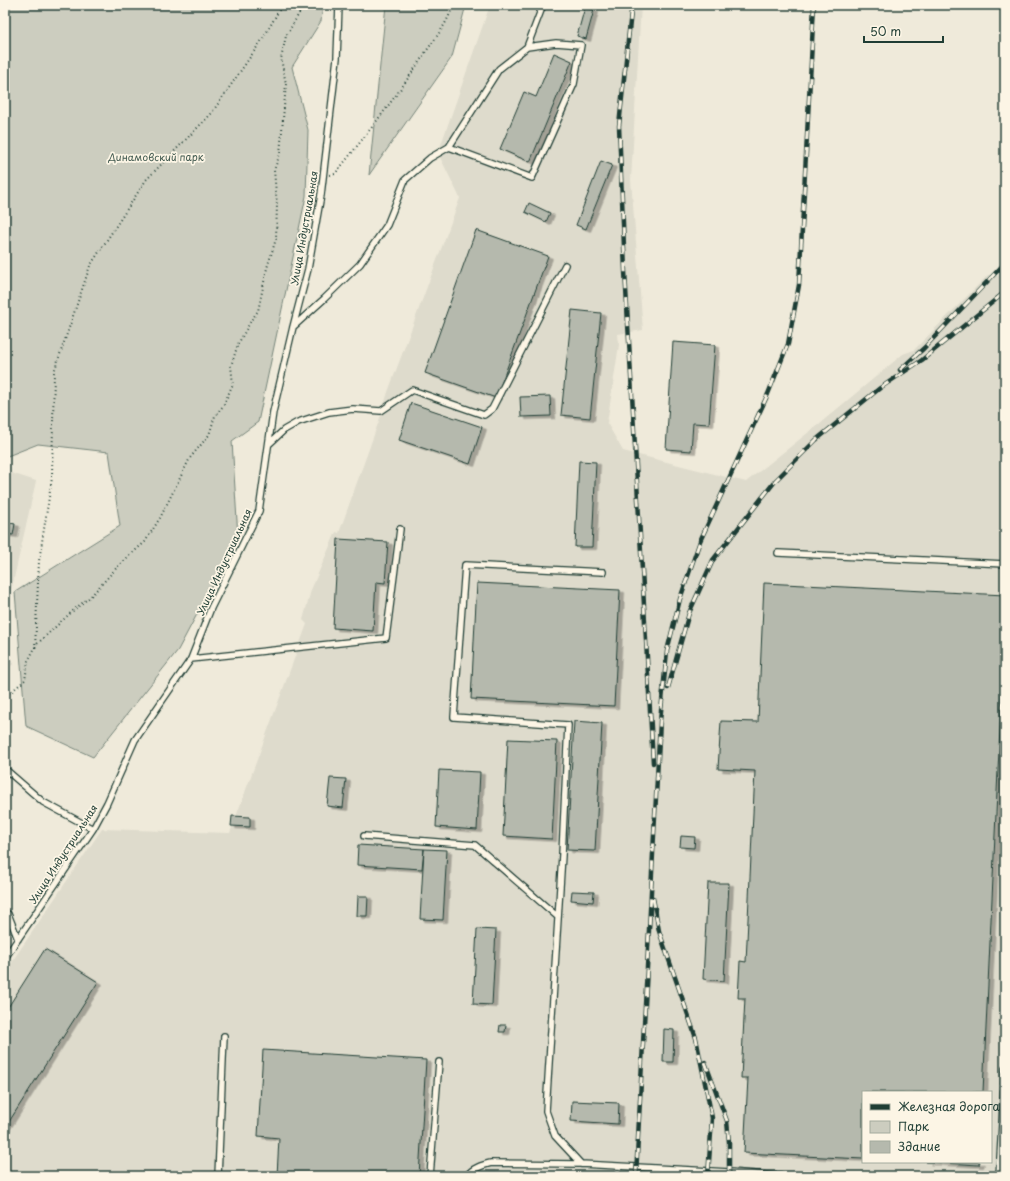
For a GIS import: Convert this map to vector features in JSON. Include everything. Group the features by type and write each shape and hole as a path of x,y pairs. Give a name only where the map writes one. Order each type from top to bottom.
{"lane":[{"name":"Улица Индустриальная","path":"5,958 92,828 107,803 135,740 191,659 211,608 259,510 273,412 308,269 323,177 337,58 339,5"},
{"path":"527,47 543,5"},
{"path":"293,327 360,264 388,225 405,180 430,158 449,147 499,69 527,47 556,43 581,45 574,84 532,178 449,147"},
{"path":"269,444 284,430 298,422 329,412 354,409 381,411 412,390 484,415 492,409 565,265"},
{"path":"191,659 386,638 400,529"},
{"path":"778,553 1005,564"},
{"path":"581,1164 555,1136 546,1110 568,725 454,717 465,565 602,572"},
{"path":"5,769 43,802 92,828"},
{"path":"364,836 475,845 558,917"},
{"path":"5,913 8,914 18,939"},
{"path":"218,1176 224,1036"},
{"path":"430,1176 439,1062"},
{"path":"999,1176 1005,1069"},
{"path":"467,1176 469,1173 481,1166 491,1163 581,1164 681,1173 729,1172 780,1176"}],"path":[{"path":"35,649 39,560 52,478 54,372 90,266 146,180 211,114 264,37 282,5"},
{"path":"5,695 12,692 25,680 28,661 37,644 90,597 121,563 145,542 160,518 190,458 208,435 215,416 223,406 233,384 232,366 238,344 258,311 266,268 276,239 277,205 274,170 280,154 286,84 281,59 286,36 304,5"},
{"path":"323,177 335,174 370,130 415,69 450,16 453,5"}],"shaded area":[{"path":"490,5 641,5 631,180 643,330 618,334 619,345 607,423 623,451 746,482 903,354 914,350 988,275 998,276 1005,269 1005,1176 5,1176 5,972 102,829 230,833 307,624 303,620 311,590 336,532 339,533 388,392 460,198 438,153"},
{"path":"5,471 36,481 5,618"},
{"path":"5,646 14,664 5,669"}],"green space":[{"name":"Динамовский парк","path":"5,5 323,5 321,21 292,67 308,130 306,196 258,422 232,441 238,537 178,650 93,757 26,726 15,592 120,526 109,452 38,444 5,457"},
{"path":"386,5 466,5 452,57 369,175"}],"building":[{"path":"585,7 594,10 586,39 577,36"},
{"path":"554,53 572,61 530,162 500,149 524,92 536,97"},
{"path":"601,161 612,165 586,229 576,225"},
{"path":"529,203 550,213 546,222 525,212"},
{"path":"476,230 548,256 496,398 425,373"},
{"path":"572,310 601,313 590,418 561,415"},
{"path":"673,342 715,345 709,424 693,423 691,451 666,449"},
{"path":"550,396 551,416 521,417 520,397"},
{"path":"411,403 482,427 470,464 399,440"},
{"path":"579,461 596,462 592,547 575,547"},
{"path":"6,522 15,524 13,535 5,534"},
{"path":"338,539 388,542 385,583 376,582 373,631 333,628"},
{"path":"477,583 620,590 614,706 471,699"},
{"path":"764,583 1005,595 983,1091 862,1091 862,1159 744,1153 748,1078 741,1078 745,998 738,998 740,961 746,962 755,771 718,769 721,721 758,722"},
{"path":"574,721 602,723 595,851 567,850"},
{"path":"508,739 557,741 552,839 503,836"},
{"path":"439,770 480,772 477,830 436,827"},
{"path":"330,778 346,779 343,808 327,806"},
{"path":"232,816 250,817 250,827 231,826"},
{"path":"681,836 695,837 694,848 680,847"},
{"path":"358,845 424,849 422,869 357,865"},
{"path":"424,849 447,850 443,920 420,919"},
{"path":"708,883 729,883 724,981 703,979"},
{"path":"572,891 594,892 593,902 571,900"},
{"path":"358,896 368,896 367,916 357,916"},
{"path":"477,929 496,930 492,1005 473,1004"},
{"path":"45,949 98,982 5,1128 5,1012"},
{"path":"500,1025 506,1025 505,1032 499,1032"},
{"path":"664,1029 674,1030 673,1062 663,1062"},
{"path":"263,1050 426,1060 419,1176 277,1176 279,1138 258,1136"},
{"path":"572,1101 619,1103 618,1124 571,1121"},
{"path":"944,1163 980,1163 979,1165"}],"railway":[{"path":"636,1176 660,721 667,651 680,599 700,541 768,394 788,344 799,285 814,5"},
{"path":"631,12 619,126 625,271 653,763"},
{"path":"900,370 924,348 1005,263"},
{"path":"668,688 689,613 713,560 776,480 816,440 880,388 922,360 1005,292"},
{"path":"653,898 659,931 696,1038 712,1118 708,1176"},
{"path":"705,1062 727,1121 729,1142 729,1176"}]}
